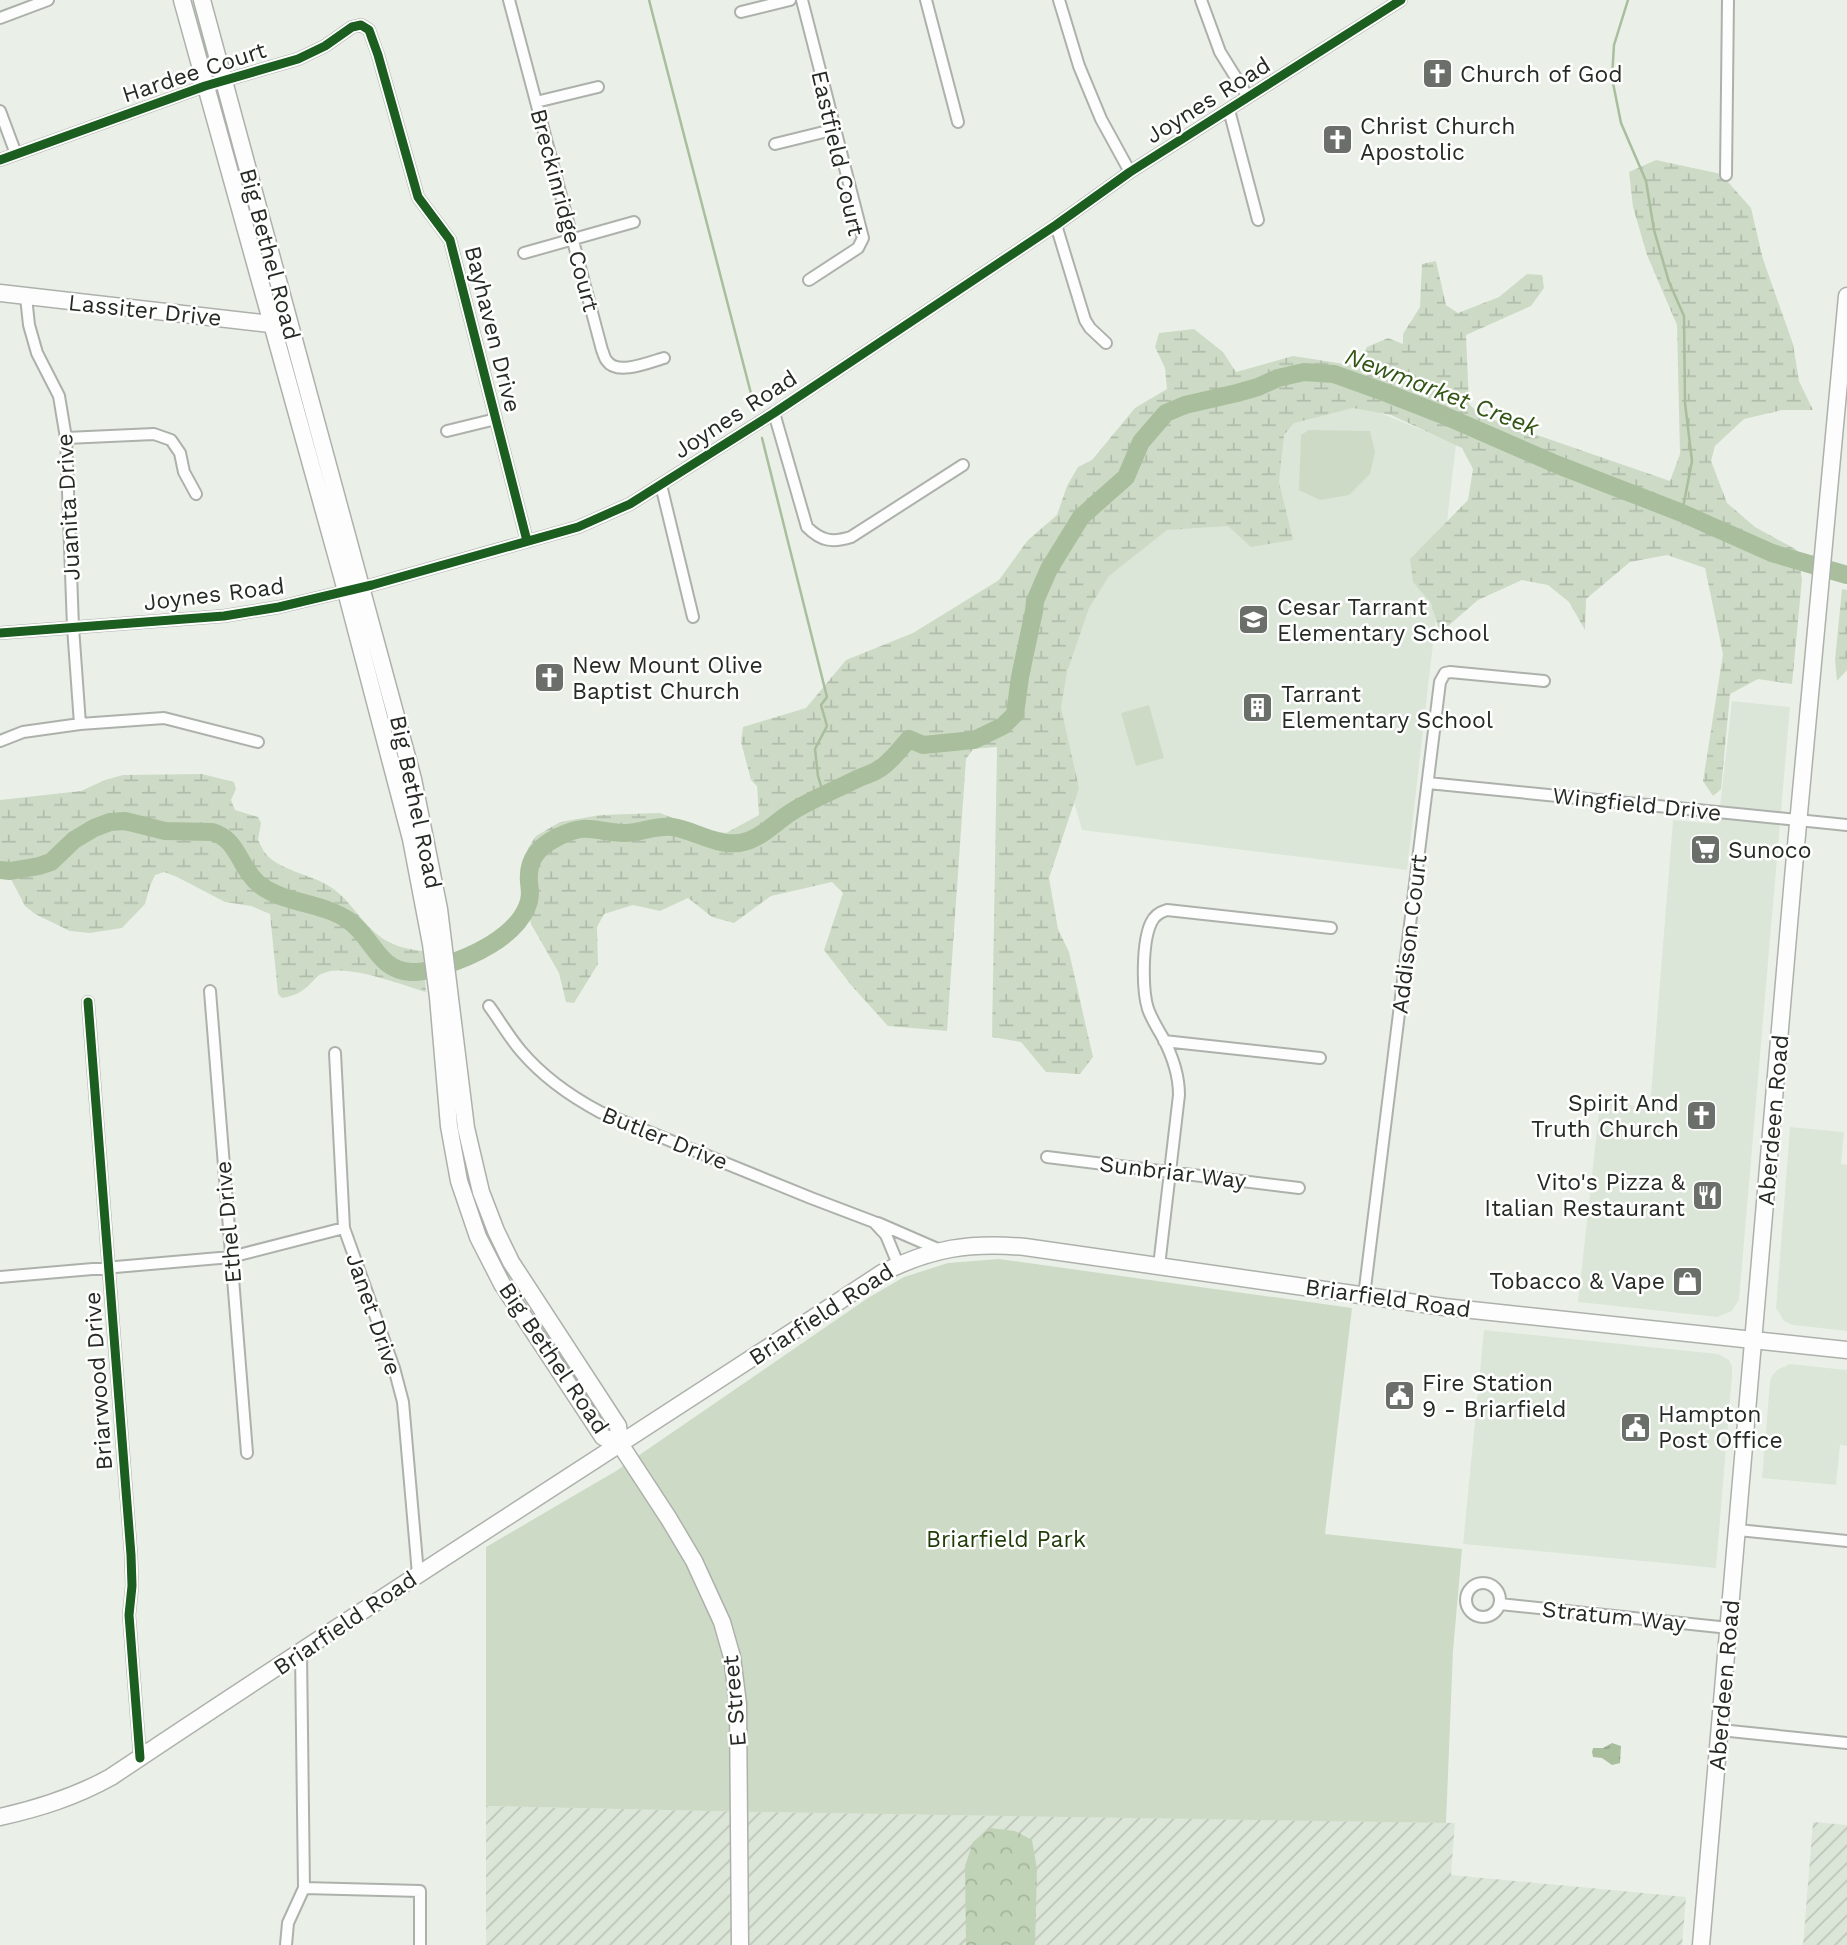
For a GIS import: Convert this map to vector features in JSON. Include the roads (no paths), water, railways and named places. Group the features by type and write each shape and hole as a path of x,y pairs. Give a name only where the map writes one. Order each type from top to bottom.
{"main road":[{"name":"Big Bethel Road","path":"182,0 272,325 354,589"},
{"name":"Big Bethel Road","path":"202,0 290,327 354,589 408,828 438,943 473,1163 486,1206 511,1262 618,1426 620,1444"},
{"name":"Lassiter Drive","path":"0,293 290,327"},
{"name":"Aberdeen Road","path":"1701,1945 1798,820 1847,296"},
{"name":"Briarfield Road","path":"0,1817 46,1806 84,1792 141,1758 418,1574 882,1273 898,1264 940,1250 1001,1245 1488,1312 1847,1350"},
{"name":"E Street","path":"620,1444 694,1561 722,1622 732,1657 738,1725 740,1945"}],"street":[{"path":"0,18 48,0"},
{"name":"Breckinridge Court","path":"509,0 607,362 621,369 664,358"},
{"path":"741,12 790,0"},
{"name":"Eastfield Court","path":"802,0 863,238 858,248 809,281"},
{"path":"926,0 958,122"},
{"path":"1059,0 1079,66 1101,119 1130,172"},
{"path":"1201,0 1220,52 1248,97"},
{"name":"Joynes Road","path":"0,633 224,616 279,607 354,589 595,521 630,504 774,413 1056,225 1130,172 1401,0"},
{"path":"1726,175 1728,0"},
{"name":"Hardee Court","path":"0,160 205,86 299,59 325,46 352,27 361,25 369,30 378,55"},
{"name":"Bayhaven Drive","path":"378,55 418,197 450,240 527,541"},
{"path":"536,102 598,87"},
{"path":"1229,110 1258,220"},
{"path":"0,111 16,154"},
{"path":"775,144 836,129"},
{"path":"524,253 634,222"},
{"path":"1056,225 1085,320 1106,343"},
{"name":"Juanita Drive","path":"26,297 29,325 37,353 59,396 66,438 73,627 80,724"},
{"path":"774,413 807,527 826,540 838,541 850,537 963,465"},
{"path":"447,431 496,419"},
{"path":"66,438 154,434 171,440 180,453 184,472 196,494"},
{"path":"661,485 693,617"},
{"name":"Addison Court","path":"1363,1296 1440,682 1445,673 1457,672 1544,681"},
{"path":"0,741 23,732 80,724 164,719 258,742"},
{"name":"Wingfield Drive","path":"1428,783 1847,825"},
{"path":"1159,1266 1180,1096 1174,1061 1148,1009 1143,981 1149,925 1160,912 1176,910 1331,928"},
{"name":"Ethel Drive","path":"210,991 247,1453"},
{"name":"Briarwood Drive","path":"88,1002 131,1555 129,1615 141,1758"},
{"name":"Butler Drive","path":"489,1006 521,1051 572,1098 600,1112 940,1250"},
{"path":"1164,1041 1320,1058"},
{"name":"Janet Drive","path":"335,1054 344,1228 394,1368 403,1402 418,1574"},
{"name":"Sunbriar Way","path":"1047,1157 1299,1188"},
{"path":"874,1222 886,1235 898,1264"},
{"path":"0,1277 231,1257 344,1228"},
{"path":"1738,1530 1847,1541"},
{"name":"Stratum Way","path":"1500,1604 1729,1628"},
{"path":"286,1945 288,1923 304,1888 301,1653"},
{"path":"1720,1730 1847,1743"},
{"path":"304,1888 420,1891 420,1945"}],"water":[{"path":"1612,1743 1621,1746 1620,1763 1612,1765 1602,1758 1593,1757 1593,1748 1603,1748"}],"waterway":[{"path":"649,0 755,409"},
{"path":"1628,0 1614,45 1612,78 1621,123 1646,181 1654,230 1669,282 1684,316 1685,403 1692,461 1682,513"},
{"name":"Newmarket Creek","path":"0,870 10,871 51,862 74,840 110,822 125,821 165,831 212,832 228,841 247,871 260,885 280,896 326,910 348,920 390,965 400,970 415,972 453,962 491,945 521,918 530,894 529,874 532,860 545,845 569,832 592,829 625,833 666,827 722,842 739,843 761,834 801,807 876,771 891,760 909,739 923,745 974,740 1003,726 1015,714 1035,601 1049,569 1081,517 1126,477 1141,442 1166,413 1185,405 1237,393 1304,372 1334,374 1384,392 1558,465 1682,513 1772,553 1847,575"},
{"path":"762,438 827,697 821,705 827,726 815,749 818,776 824,796"}],"place":[{"name":"Church of God","path":"1437,74"},
{"name":"Christ Church Apostolic","path":"1337,139"},
{"name":"Cesar Tarrant Elementary School","path":"1254,620"},
{"name":"New Mount Olive Baptist Church","path":"549,678"},
{"name":"Tarrant Elementary School","path":"1258,707"},
{"name":"Sunoco","path":"1705,850"},
{"name":"Spirit And Truth Church","path":"1702,1116"},
{"name":"Vito's Pizza & Italian Restaurant","path":"1708,1195"},
{"name":"Tobacco & Vape","path":"1688,1281"},
{"name":"Fire Station 9 - Briarfield","path":"1399,1396"},
{"name":"Hampton Post Office","path":"1635,1427"}],"park label":[{"name":"Briarfield Park","path":"1006,1539"}]}
